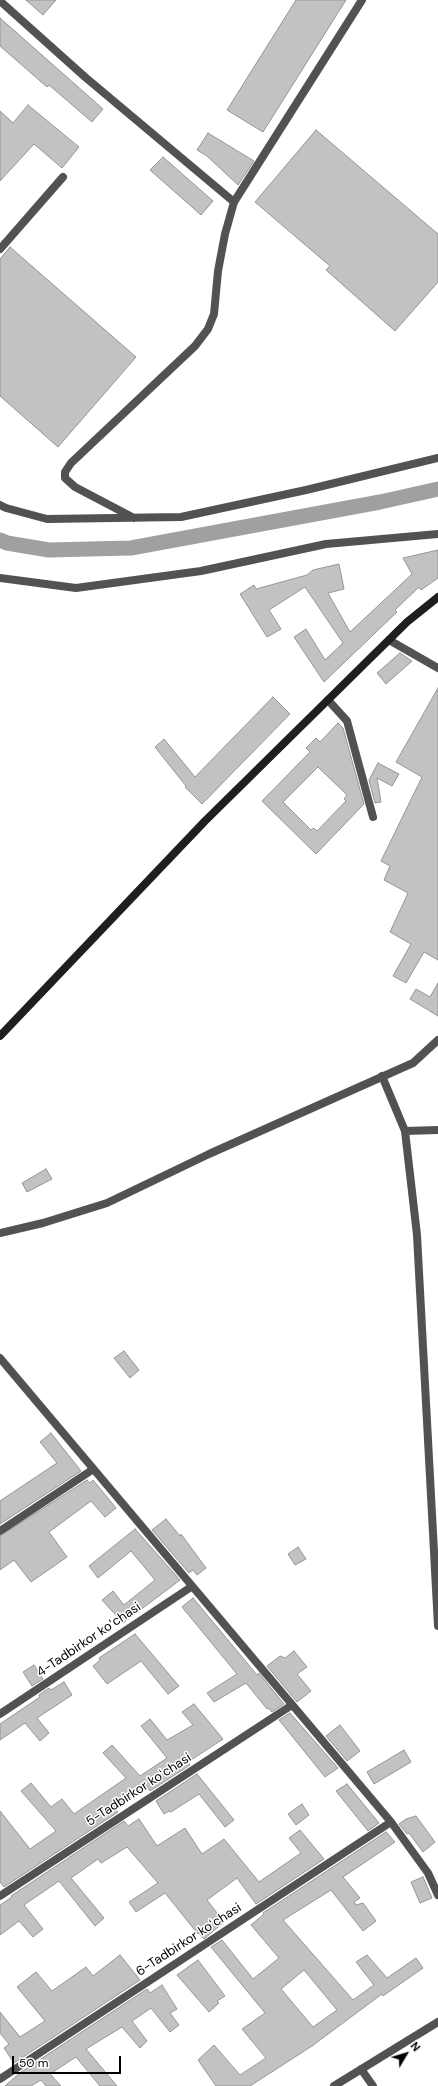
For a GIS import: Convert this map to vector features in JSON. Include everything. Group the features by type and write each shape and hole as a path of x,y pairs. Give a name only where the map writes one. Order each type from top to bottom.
{"main road":[{"path":"0,1036 205,821 407,622 438,597"}],"street":[{"path":"134,518 75,487 65,478 65,472 71,463 195,346 208,329 214,314 224,242 234,202 362,0"},
{"path":"0,1 85,77 234,202"},
{"path":"0,249 63,177"},
{"path":"0,505 47,519 181,517 306,490 438,458"},
{"path":"0,578 76,588 201,571 326,544 438,534"},
{"path":"389,640 438,668"},
{"path":"328,700 347,721 373,817"},
{"path":"0,1233 43,1223 108,1203 209,1154 382,1076 413,1064 438,1040"},
{"path":"382,1076 405,1130 417,1235 438,1626"},
{"path":"405,1130 438,1130"},
{"path":"0,1358 92,1470 391,1822 428,1874 438,1895"},
{"path":"0,1531 92,1470"},
{"name":"4-Tadbirkor koʻchasi","path":"0,1714 191,1587"},
{"name":"5-Tadbirkor koʻchasi","path":"0,1896 292,1705"},
{"name":"6-Tadbirkor koʻchasi","path":"0,2079 391,1822"},
{"path":"334,2086 438,2022"},
{"path":"361,2069 373,2086"}],"building":[{"path":"26,0 56,0 43,15"},
{"path":"296,0 346,0 263,132 227,110"},
{"path":"0,18 103,109 92,122 49,85 47,87 0,46"},
{"path":"28,105 79,147 62,168 34,144 0,181 0,111 13,123"},
{"path":"316,130 438,234 438,282 395,331 326,270 330,266 255,202"},
{"path":"208,133 254,161 238,185 207,156 197,150"},
{"path":"163,157 213,201 201,215 150,170"},
{"path":"10,247 136,357 58,447 0,396 0,259"},
{"path":"438,550 438,578 421,590 419,587 395,610 397,612 324,682 294,637 306,629 325,660 343,643 305,587 269,610 281,629 267,637 240,594 254,585 256,589 307,575 313,570 339,564 344,589 328,593 350,632 412,574 403,558"},
{"path":"400,653 412,661 386,684 377,673"},
{"path":"438,688 438,960 424,952 406,983 393,976 411,944 390,932 408,893 384,880 390,866 381,861 422,777 396,762"},
{"path":"273,697 290,714 202,804 185,787 186,786 155,747 164,739 195,777"},
{"path":"338,723 343,728 364,804 316,854 262,801 310,752 306,748 316,738 320,742","holes":["318,767 347,795 344,799 346,801 317,831 314,828 311,830 283,802"]},
{"path":"378,763 399,774 392,786 377,778 381,802 375,803 369,780"},
{"path":"438,983 438,1016 410,999 416,989 430,997"},
{"path":"46,1169 52,1179 27,1192 22,1183"},
{"path":"124,1351 139,1370 130,1378 114,1358"},
{"path":"51,1433 81,1471 0,1524 0,1501 57,1463 40,1442"},
{"path":"87,1480 90,1483 93,1480 116,1508 105,1517 91,1501 49,1532 67,1557 31,1582 14,1560 0,1570 0,1536"},
{"path":"166,1519 180,1536 181,1534 206,1568 197,1575 193,1570 189,1573 152,1530"},
{"path":"135,1529 180,1580 123,1623 102,1600 113,1591 124,1605 155,1580 131,1551 98,1578 89,1566"},
{"path":"298,1547 306,1559 295,1565 288,1554"},
{"path":"193,1598 257,1675 259,1673 284,1704 272,1712 268,1708 267,1709 246,1683 214,1702 207,1693 237,1674 182,1607"},
{"path":"135,1634 179,1686 168,1694 141,1661 107,1684 93,1666 100,1660 99,1658"},
{"path":"294,1651 307,1667 297,1674 311,1691 297,1702 267,1666 280,1656 285,1658"},
{"path":"34,1665 43,1679 32,1686 23,1672"},
{"path":"64,1682 72,1695 37,1718 49,1733 40,1741 25,1723 0,1740 0,1724 40,1697 39,1695 49,1688 51,1690"},
{"path":"194,1704 223,1739 188,1762 190,1765 150,1791 147,1786 114,1807 118,1812 4,1887 0,1882 0,1811 30,1849 56,1831 21,1791 31,1783 51,1807 62,1799 74,1814 126,1778 103,1753 112,1745 140,1776 167,1758 141,1726 150,1719 167,1740 193,1725 182,1712"},
{"path":"290,1713 338,1768 325,1777 279,1720"},
{"path":"340,1725 360,1751 347,1761 326,1736"},
{"path":"404,1750 411,1762 374,1784 367,1772"},
{"path":"197,1774 234,1820 225,1827 199,1794 171,1812 169,1811 164,1814 156,1801"},
{"path":"347,1784 379,1823 368,1831 336,1791"},
{"path":"302,1804 309,1815 296,1825 288,1814"},
{"path":"416,1816 435,1842 423,1852 409,1833 407,1834 399,1824 406,1819"},
{"path":"139,1819 157,1846 185,1828 202,1854 224,1839 259,1882 301,1853 289,1838 300,1830 324,1859 256,1904 237,1878 207,1900 224,1922 204,1939 199,1933 198,1934 165,1893 136,1912 129,1902 158,1883 127,1847 101,1863 98,1859 71,1878 104,1918 95,1926 59,1881 24,1905 43,1929 33,1937 19,1921 0,1935 0,1905 12,1897 11,1896 124,1821 128,1826"},
{"path":"386,1832 395,1842 343,1877 360,1898 354,1902 356,1905 363,1903 376,1921 363,1931 331,1890 283,1920 353,2000 374,1985 356,1962 367,1955 387,1978 416,1958 423,1968 383,1996 382,1994 312,2046 250,2086 216,2086 198,2060 214,2045 240,2075 266,2058 242,2029 265,2013 211,1947 222,1940 253,1979 279,1958 251,1925 264,1914 263,1913","holes":["304,1970 337,2010 313,2027 281,1989"]},
{"path":"423,1877 432,1898 420,1903 411,1882"},
{"path":"120,1955 140,1980 14,2063 4,2048 9,2044 0,2033 0,2012 20,2037 45,2021 17,1987 36,1972 52,1991 86,1967 93,1976"},
{"path":"198,1960 225,1996 217,2001 219,2003 209,2012 177,1975"},
{"path":"162,1985 177,2009 170,2013 179,2025 170,2032 151,2008 132,2021 147,2041 140,2048 122,2027 86,2049 117,2086 100,2086 76,2057 50,2074 61,2086 46,2086 41,2080 31,2086 5,2086 21,2072 147,1989 150,1993"}],"waterway":[{"path":"0,540 7,543 49,550 131,548 380,502 438,489"}]}
